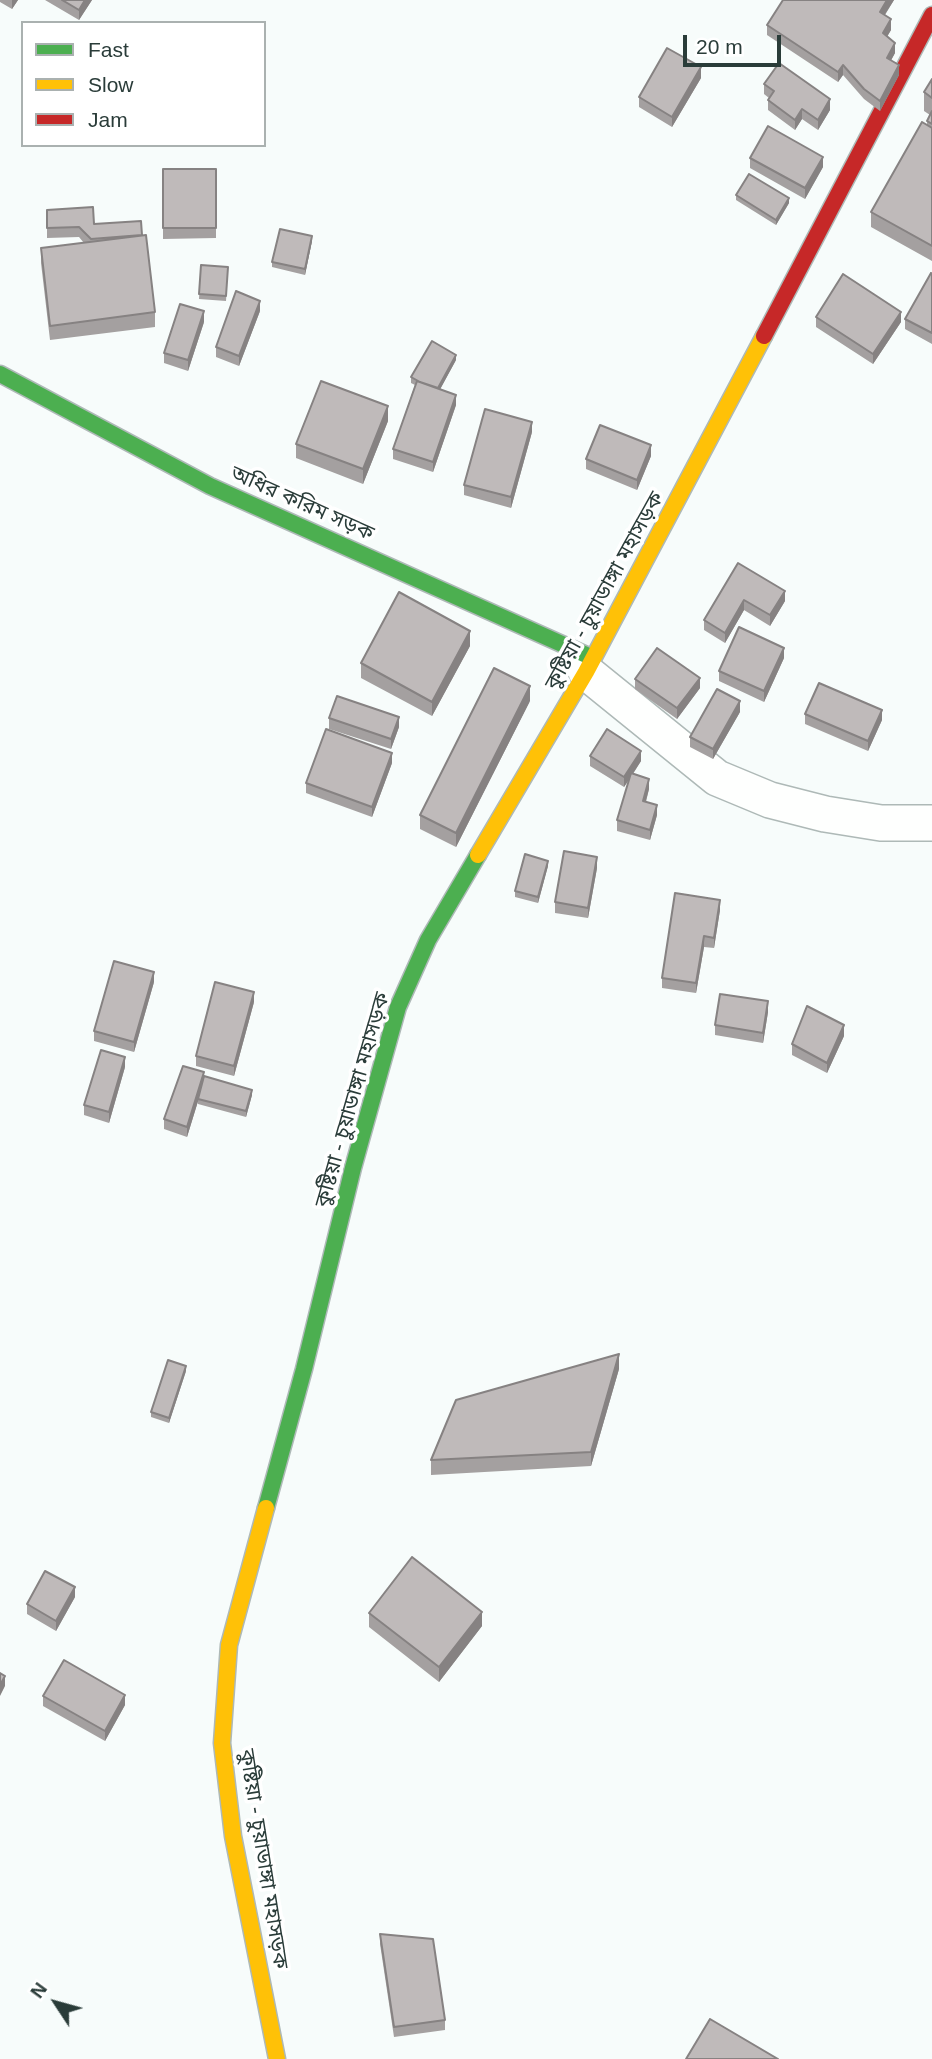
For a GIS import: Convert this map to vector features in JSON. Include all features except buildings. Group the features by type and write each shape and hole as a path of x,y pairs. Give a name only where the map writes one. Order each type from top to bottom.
{"main road":[{"name":"কুষ্টিয়া - চুয়াডাঙ্গা মহাসড়ক","path":"277,2059 233,1836 222,1744 229,1645 304,1368 353,1168 398,1007 428,940 589,665 932,15"},
{"name":"অধির করিম সড়ক","path":"0,374 211,486 589,665"}],"street":[{"path":"589,665 717,778 770,800 825,814 881,823 932,822"}],"traffic: fast":[{"path":"0,374 210,486 593,658"},
{"path":"266,1508 304,1369 353,1168 398,1007 428,940 478,855"}],"traffic: slow":[{"path":"478,855 586,672 764,336"},
{"path":"266,1508 229,1645 222,1743 233,1836 277,2059"}],"traffic: jam":[{"path":"764,336 932,15"}]}
